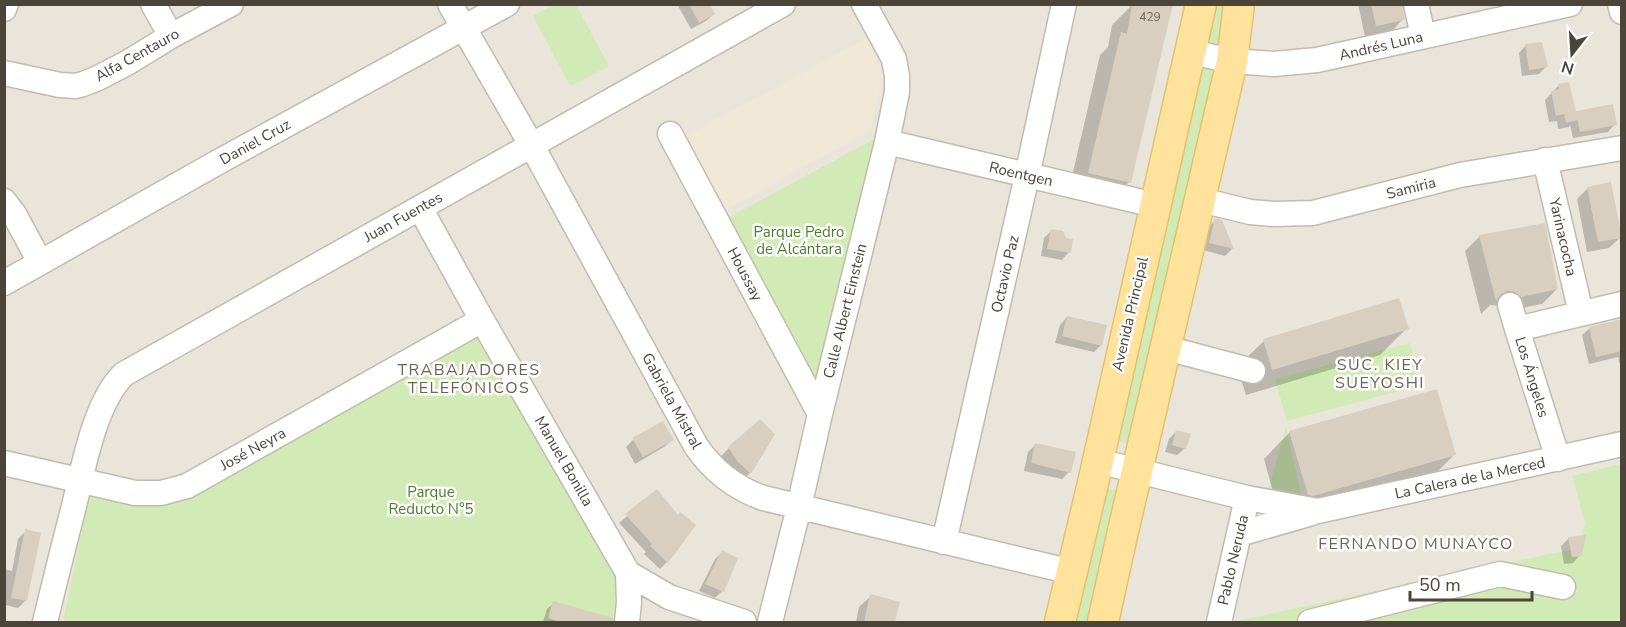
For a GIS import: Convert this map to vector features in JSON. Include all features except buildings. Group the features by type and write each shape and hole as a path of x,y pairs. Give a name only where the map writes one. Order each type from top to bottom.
{"main road":[{"name":"Avenida Principal","path":"1060,622 1201,4"},
{"path":"1103,622 1232,61 1239,4"}],"street":[{"path":"153,4 171,36"},
{"name":"Alfa Centauro","path":"4,73 53,84 76,86 96,80 231,4"},
{"name":"Gabriela Mistral","path":"450,4 532,146 681,419 705,459 717,472 743,490 763,498 1072,572"},
{"name":"Daniel Cruz","path":"4,283 220,161 507,4"},
{"name":"Juan Fuentes","path":"45,622 80,480 99,414 105,399 124,374 783,4"},
{"name":"Calle Albert Einstein","path":"770,622 897,92 896,65 864,4"},
{"name":"Octavio Paz","path":"944,542 1064,4"},
{"path":"1416,4 1423,36"},
{"name":"Andrés Luna","path":"1191,52 1232,61 1274,64 1317,60 1569,4"},
{"path":"1620,4 1622,12"},
{"name":"Houssay","path":"670,134 820,414"},
{"name":"Roentgen","path":"886,142 1155,205"},
{"name":"Samiria","path":"1201,200 1250,212 1312,213 1460,176 1622,148"},
{"name":"Yarinacocha","path":"1545,160 1581,313"},
{"path":"4,201 14,214 40,262"},
{"name":"Manuel Bonilla","path":"420,208 628,573 669,597 744,622"},
{"name":"Los Ángeles","path":"1558,459 1517,329 1622,304"},
{"path":"1510,305 1517,329"},
{"name":"José Neyra","path":"4,463 135,493 161,493 187,486 482,320"},
{"path":"1166,348 1253,371"},
{"name":"La Calera de la Merced","path":"1239,534 1318,511 1622,444"},
{"name":"La Calera de la Merced","path":"1098,461 1247,498 1318,511"},
{"name":"Pablo Neruda","path":"1219,622 1247,498"},
{"path":"627,622 628,573"},
{"path":"1310,622 1500,574 1563,587"}],"shaded area":[{"path":"5,5 1621,5 1621,622 5,622"},
{"path":"867,38 883,75 871,130 718,214 678,140"}],"green space":[{"path":"554,4 576,5 609,66 570,86 533,16"},
{"path":"1212,5 1231,5 1226,47 1209,42"},
{"path":"1200,66 1221,72 1128,445 1113,438"},
{"name":"Parque Pedro de Alcántara","path":"878,137 818,394 726,219"},
{"name":"Parque Reducto N°5","path":"473,333 617,566 620,622 63,622 90,492 176,500 219,483"},
{"path":"1410,343 1421,385 1287,421 1275,379"},
{"path":"1286,427 1301,494 1269,487"},
{"path":"1621,464 1621,622 1232,622 1578,548 1585,523 1572,476"},
{"path":"1100,487 1122,492 1094,622 1069,622"}],"district":[{"name":"SUC. KIEY SUEYOSHI","path":"1380,374"},
{"name":"TRABAJADORES TELEFÓNICOS","path":"469,379"},
{"name":"FERNANDO MUNAYCO","path":"1416,544"}]}
